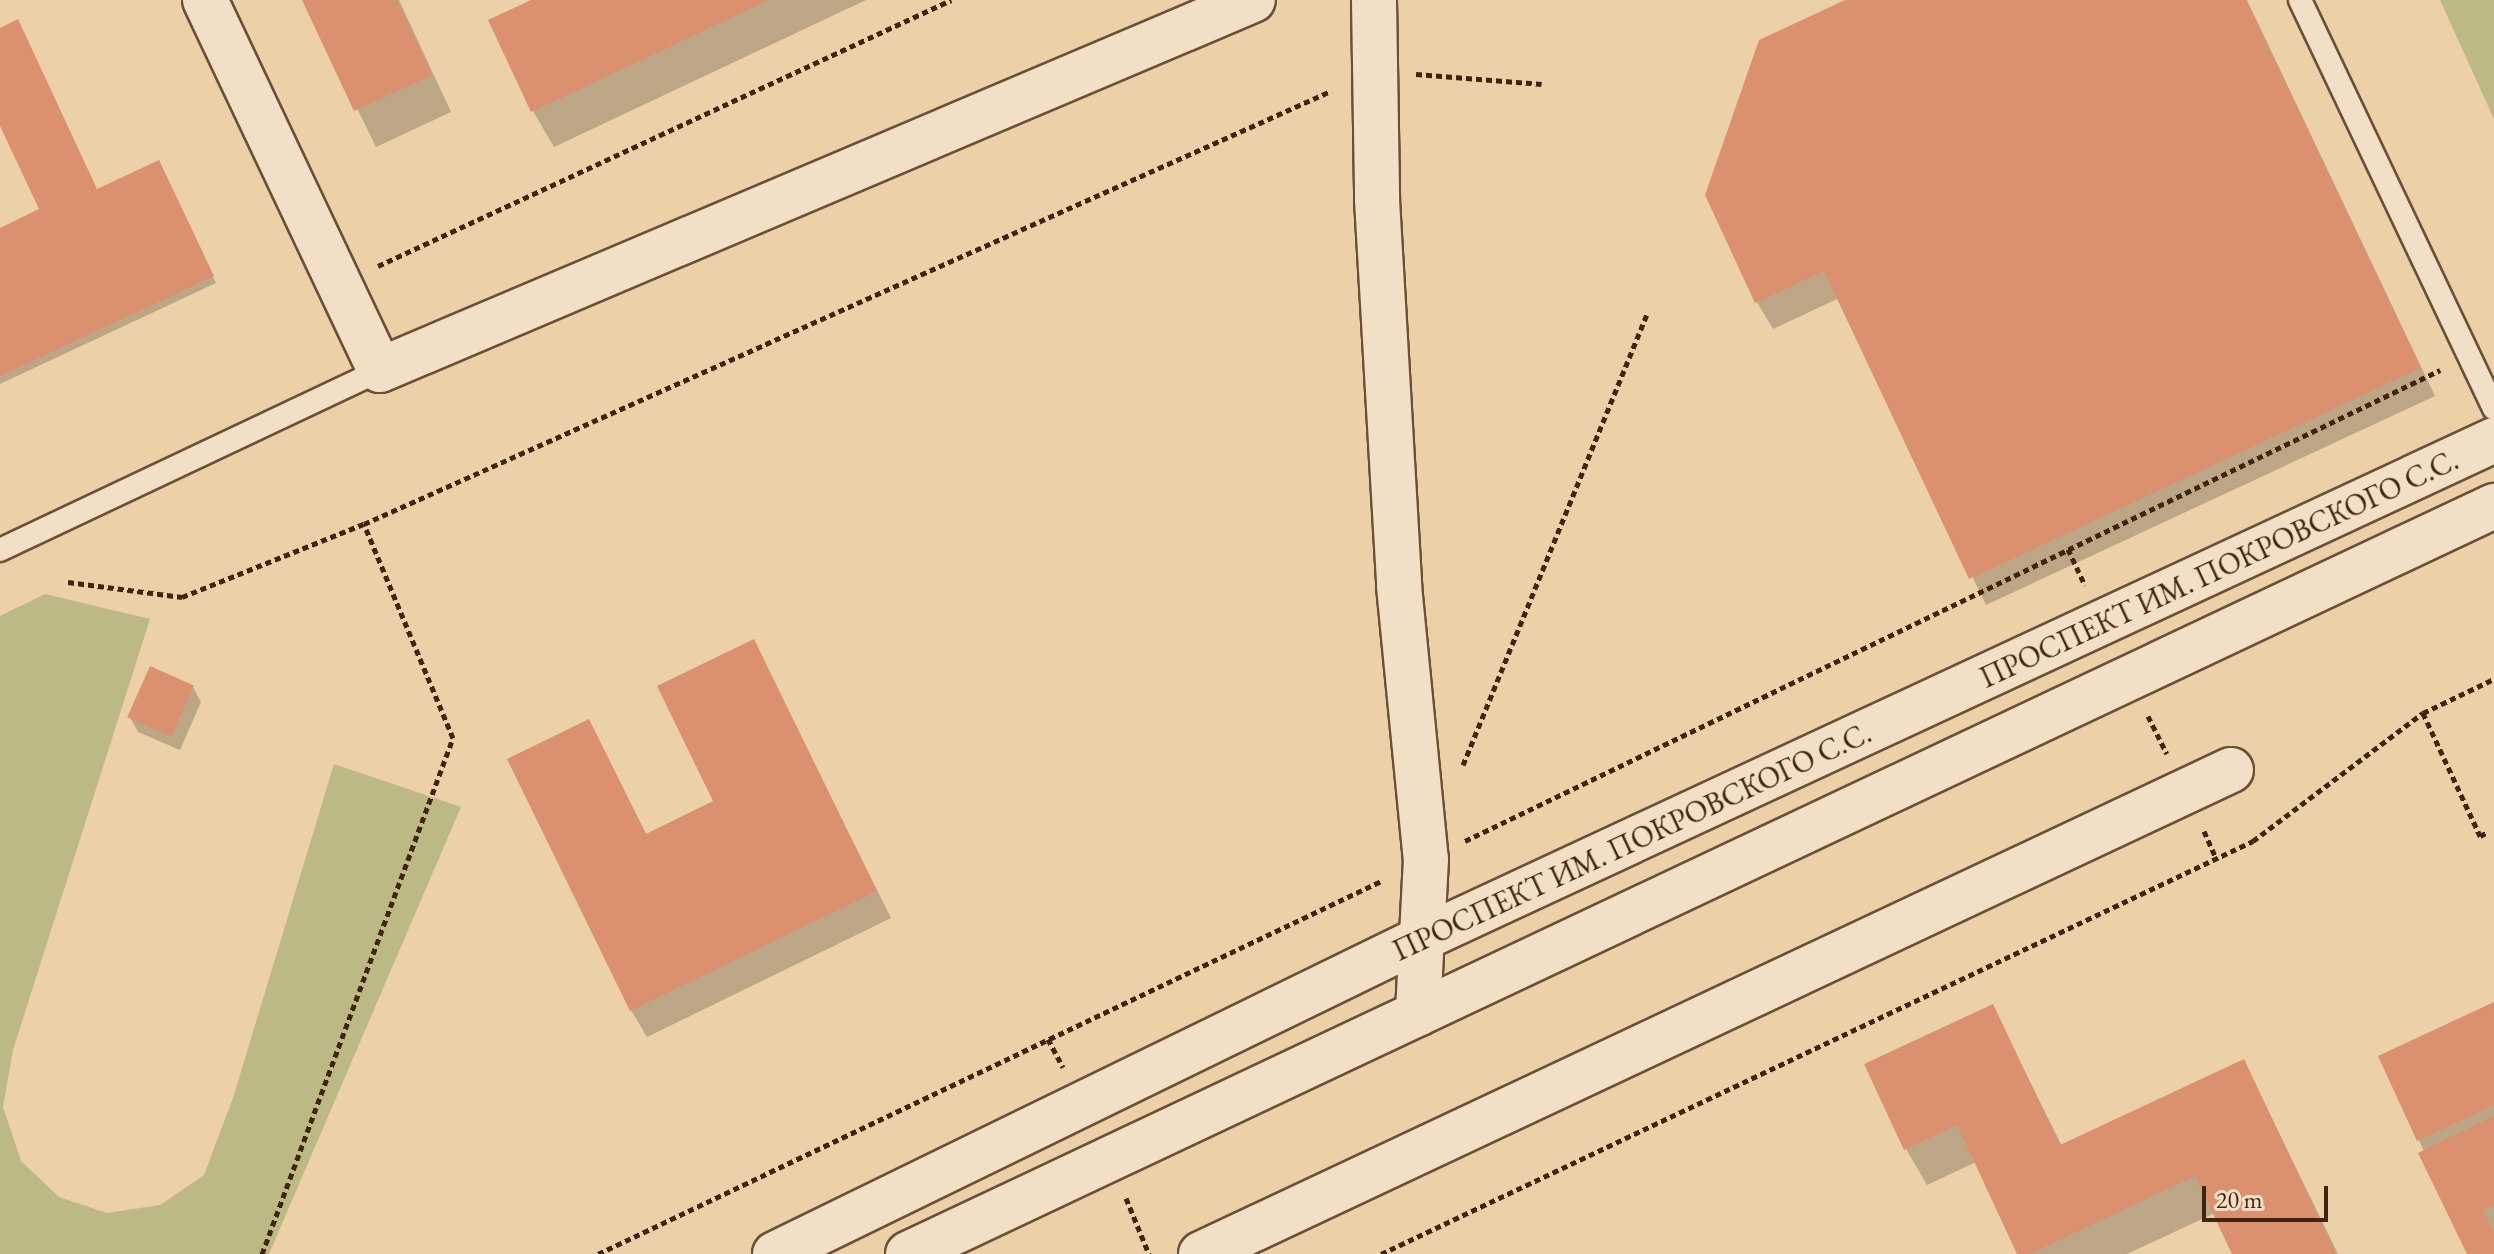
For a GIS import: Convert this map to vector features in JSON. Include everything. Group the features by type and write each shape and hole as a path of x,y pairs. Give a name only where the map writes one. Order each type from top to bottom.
{"main road":[{"path":"205,0 380,370 1253,0"},
{"path":"1374,0 1377,200 1399,586 1426,859 1425,937 1418,1014"},
{"name":"ПРОСПЕКТ ИМ. ПОКРОВСКОГО С.С.","path":"775,1254 1425,937 2494,440"},
{"name":"ПРОСПЕКТ ИМ. ПОКРОВСКОГО С.С.","path":"908,1254 2494,506"},
{"path":"1201,1254 2231,770"}],"lane":[{"path":"2300,0 2494,408"},
{"path":"0,550 380,370"}],"path":[{"path":"341,284 951,0"},
{"path":"68,582 182,597 364,524 1377,70 1542,84"},
{"path":"1459,775 1647,315"},
{"path":"598,1254 2469,356"},
{"path":"262,1254 453,738 364,524"},
{"path":"1381,1254 2253,841 2423,713 2494,679"},
{"path":"2144,707 2168,758"},
{"path":"2423,713 2480,836 2488,832"}],"shaded area":[{"path":"2440,0 2494,0 2494,119"},
{"path":"45,594 150,619 13,1050 3,1107 21,1161 59,1197 107,1213 160,1205 204,1175 233,1098 334,764 461,807 269,1254 0,1254 0,616"}],"building":[{"path":"302,0 397,0 432,75 354,111"},
{"path":"531,0 769,0 531,112 488,20"},
{"path":"1845,0 2246,0 2421,368 1969,579 1824,271 1755,303 1705,195 1759,40"},
{"path":"18,19 97,189 159,160 214,276 0,376 0,228 39,209 0,126 0,28"},
{"path":"754,639 877,891 630,1011 507,759 589,719 646,834 713,801 657,686"},
{"path":"150,666 194,686 171,737 127,717"},
{"path":"2494,1002 2494,1105 2417,1141 2378,1056"},
{"path":"1993,1004 2060,1145 2244,1059 2336,1254 2232,1254 2195,1176 2030,1254 2017,1254 1957,1125 1904,1150 1864,1064"},
{"path":"2494,1116 2494,1205 2483,1210 2494,1233 2494,1254 2467,1254 2418,1153"}]}
